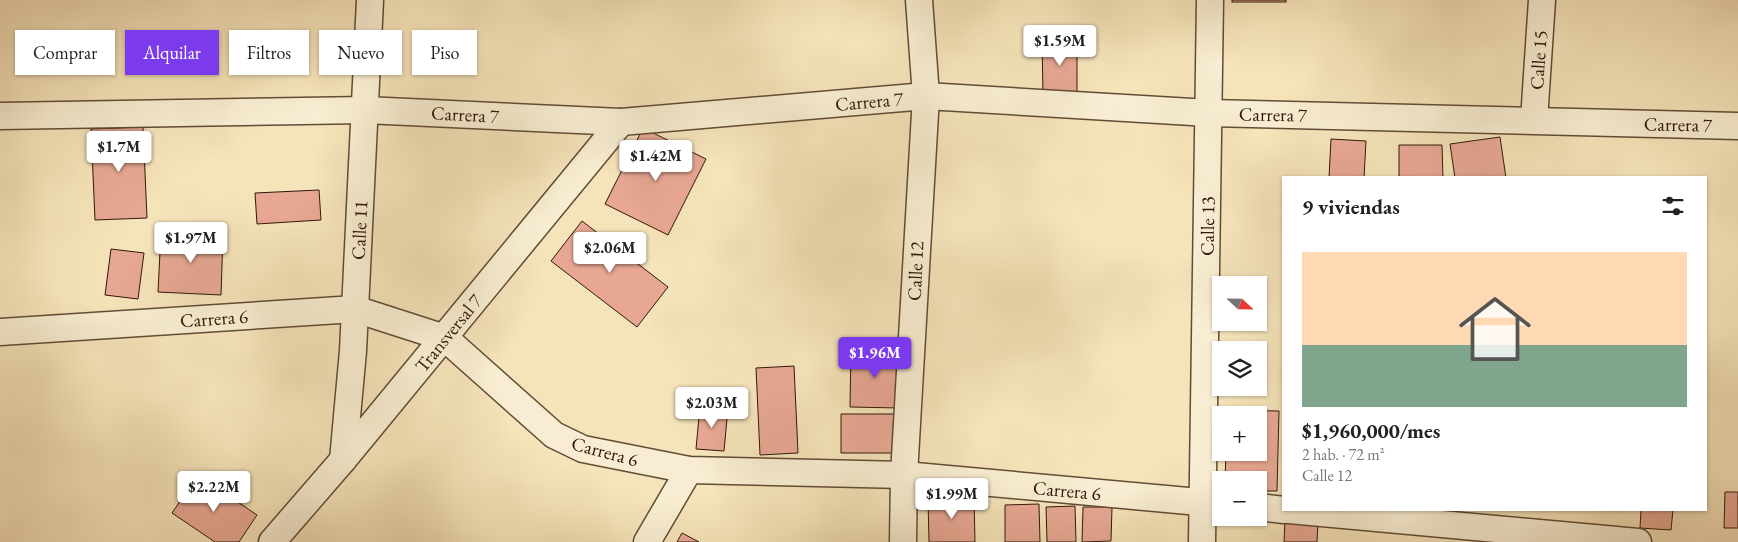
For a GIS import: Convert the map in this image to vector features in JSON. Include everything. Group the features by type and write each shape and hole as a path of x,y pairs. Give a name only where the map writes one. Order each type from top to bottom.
{"street":[{"name":"Calle 11","path":"344,460 355,309 370,0"},
{"name":"Calle 12","path":"904,542 904,475 926,96 919,0"},
{"name":"Calle 13","path":"1202,542 1212,503 1210,0"},
{"name":"Calle 15","path":"1534,120 1542,0"},
{"name":"Carrera 7","path":"0,116 365,110 622,122 926,96 1209,113 1738,126"},
{"name":"Transversal 7","path":"272,542 344,460 622,122"},
{"name":"Carrera 6","path":"0,332 355,309 445,338 554,435 583,449 689,470 904,475 1212,503"},
{"path":"647,542 689,470"},
{"path":"1267,508 1282,510"},
{"path":"1300,511 1638,542"}],"building":[{"path":"1232,0 1286,0 1286,2 1232,2"},
{"path":"1042,40 1077,40 1077,95 1043,95"},
{"path":"143,127 147,218 95,220 91,129"},
{"path":"643,128 706,159 668,235 605,204"},
{"path":"1500,137 1506,176 1455,176 1450,144"},
{"path":"1331,139 1366,141 1364,176 1329,176"},
{"path":"1399,145 1442,145 1443,176 1399,176"},
{"path":"319,190 321,220 257,224 255,193"},
{"path":"582,221 668,287 637,327 551,261"},
{"path":"161,232 223,235 221,295 158,292"},
{"path":"111,249 144,253 138,299 105,295"},
{"path":"851,351 899,351 899,408 850,407"},
{"path":"794,366 798,453 760,455 756,368"},
{"path":"700,406 728,408 724,451 696,449"},
{"path":"1267,411 1279,411 1277,491 1267,491 1267,471 1225,471 1226,461 1267,461"},
{"path":"841,414 899,414 898,453 841,453"},
{"path":"198,475 257,515 239,542 215,542 172,513"},
{"path":"1725,492 1738,492 1738,528 1724,528"},
{"path":"928,498 974,498 975,542 929,542"},
{"path":"1039,504 1040,542 1005,542 1005,505"},
{"path":"1075,506 1076,542 1047,542 1046,507"},
{"path":"1083,507 1112,507 1111,541 1082,542"},
{"path":"1641,511 1673,511 1671,530 1640,528"},
{"path":"1285,521 1318,523 1317,542 1284,542"},
{"path":"682,533 699,542 677,542"}]}
